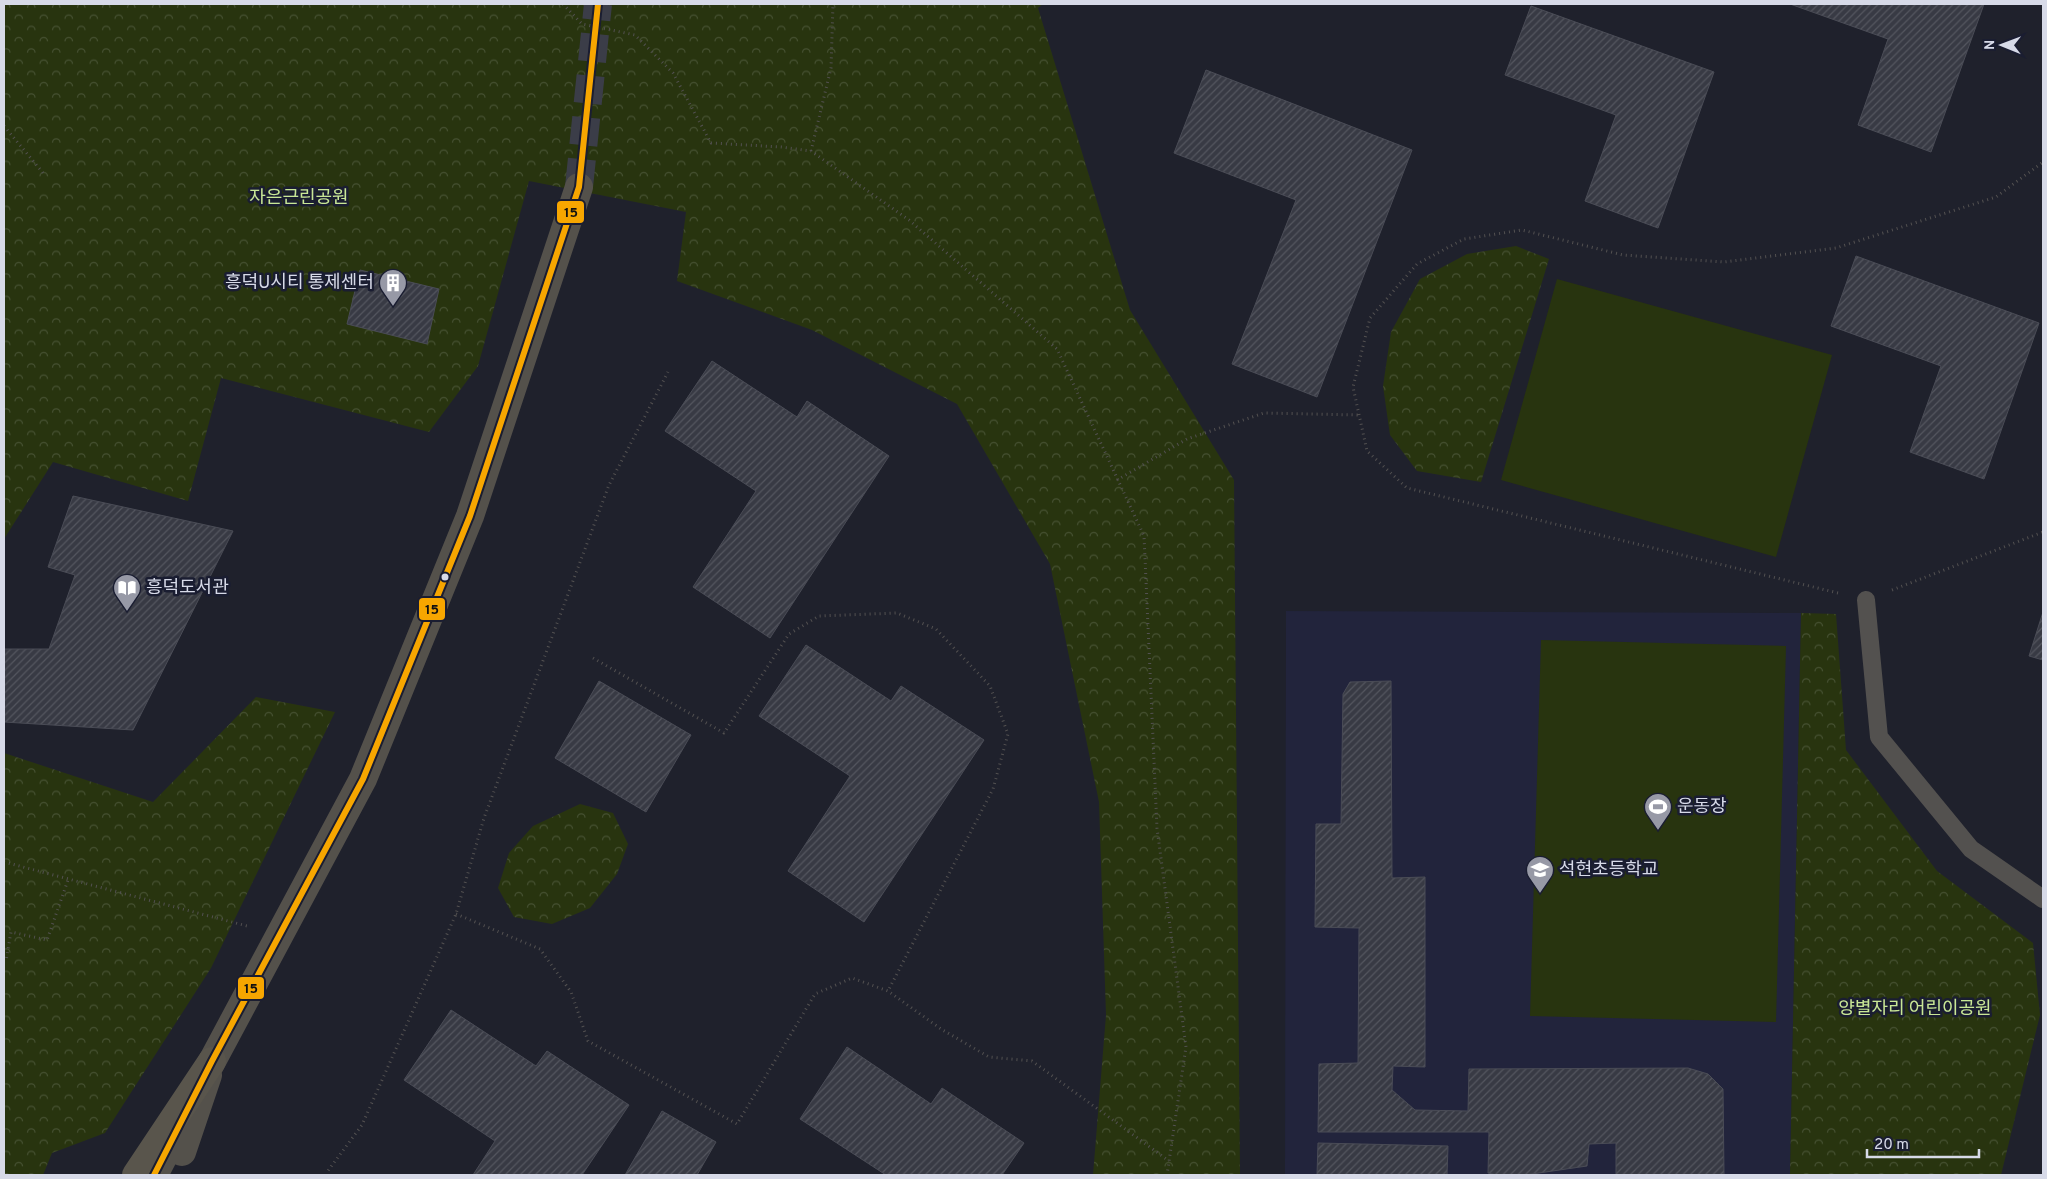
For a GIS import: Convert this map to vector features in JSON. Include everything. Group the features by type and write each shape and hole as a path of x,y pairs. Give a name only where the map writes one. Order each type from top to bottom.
{"highway":[{"path":"136,1175 212,1061"}],"street":[{"path":"154,1175 212,1061 363,779 466,525 579,188"},
{"path":"174,1175 212,1061"}],"lane":[{"path":"1866,600 1879,737 1970,849 2043,899"}],"path":[{"path":"563,4 582,24 635,35 673,74 711,143 781,147 811,151 909,220 1057,349 1144,536 1157,828 1186,1047 1167,1175"},
{"path":"811,151 831,68 833,4"},
{"path":"4,126 44,174"},
{"path":"2043,162 1996,197 1836,248 1724,262 1623,255 1522,230 1464,239 1417,264 1370,318 1353,387 1367,451 1407,488 1866,600 2043,532"},
{"path":"327,1175 327,1172 362,1125 456,914 484,818 609,485 668,372"},
{"path":"1117,480 1187,439 1264,413 1359,414"},
{"path":"593,658 724,733 789,634 819,616 897,613 936,629 990,686 1008,734 993,789 888,991"},
{"path":"4,862 279,935"},
{"path":"4,961 6,961 11,932 47,940 68,880"},
{"path":"456,914 540,949 571,992 588,1041 737,1124 815,994 852,978 888,991 941,1029 989,1057 1032,1061 1170,1161"}],"shaded area":[{"name":"석현초등학교","path":"1286,611 1801,613 1790,1175 1285,1175"}],"green space":[{"name":"자은근린공원","path":"4,4 1043,4 1038,8 1130,310 1234,480 1240,1175 1093,1175 1106,1015 1099,802 1050,564 957,404 812,330 677,281 686,212 529,181 478,366 429,432 221,378 188,501 53,462 4,539"},
{"path":"1516,246 1549,259 1481,482 1417,471 1390,435 1383,386 1391,332 1420,279 1467,254"},
{"path":"1557,279 1832,355 1776,557 1501,480"},
{"name":"양별자리 어린이공원","path":"1801,613 1836,614 1846,750 1937,871 2033,943 2040,1015 2001,1175 1790,1175"},
{"name":"운동장","path":"1541,640 1786,646 1776,1022 1530,1016"},
{"path":"256,697 335,712 211,968 105,1133 52,1153 43,1175 4,1175 4,753 153,802"},
{"path":"580,804 613,813 628,844 617,874 590,908 552,924 514,917 498,888 509,853 533,826"}],"building":[{"path":"1790,4 1984,4 1931,152 1858,125 1888,39"},
{"path":"1531,6 1714,72 1658,228 1585,201 1616,115 1505,75"},
{"path":"1206,70 1412,150 1317,397 1232,364 1296,200 1174,153"},
{"path":"1856,256 2039,323 1984,479 1910,452 1941,366 1831,326"},
{"name":"흥덕U시티 통제센터","path":"360,270 439,289 427,344 347,324"},
{"path":"712,361 797,417 807,401 889,456 770,638 693,587 756,491 665,431"},
{"name":"흥덕도서관","path":"73,496 233,531 133,730 4,722 4,649 49,649 75,575 48,567"},
{"path":"2043,612 2043,660 2029,656"},
{"path":"806,645 891,701 901,686 984,740 864,922 788,871 850,776 759,716"},
{"path":"599,681 691,735 646,812 555,758"},
{"path":"1391,681 1392,878 1425,877 1425,1067 1393,1066 1392,1090 1415,1110 1468,1111 1469,1069 1688,1068 1708,1074 1723,1089 1724,1175 1616,1175 1616,1143 1589,1144 1587,1166 1525,1175 1497,1175 1488,1173 1489,1132 1318,1132 1319,1064 1358,1063 1359,928 1315,927 1316,824 1341,824 1343,694 1350,682"},
{"path":"451,1010 536,1066 547,1051 629,1105 582,1175 473,1175 495,1141 404,1080"},
{"path":"847,1047 931,1104 942,1088 1024,1143 1002,1175 886,1175 800,1119"},
{"path":"662,1111 716,1142 697,1175 625,1175"},
{"path":"1318,1143 1448,1146 1447,1175 1317,1175"}],"tunnel":[{"path":"579,187 598,4"}],"transit line":[{"name":"15","path":"154,1175 212,1061 363,779 470,516 579,187 598,4"}],"place":[{"name":"흥덕U시티 통제센터","path":"393,307"},
{"name":"흥덕도서관","path":"127,612"},
{"name":"운동장","path":"1658,831"},
{"name":"석현초등학교","path":"1540,894"}]}
